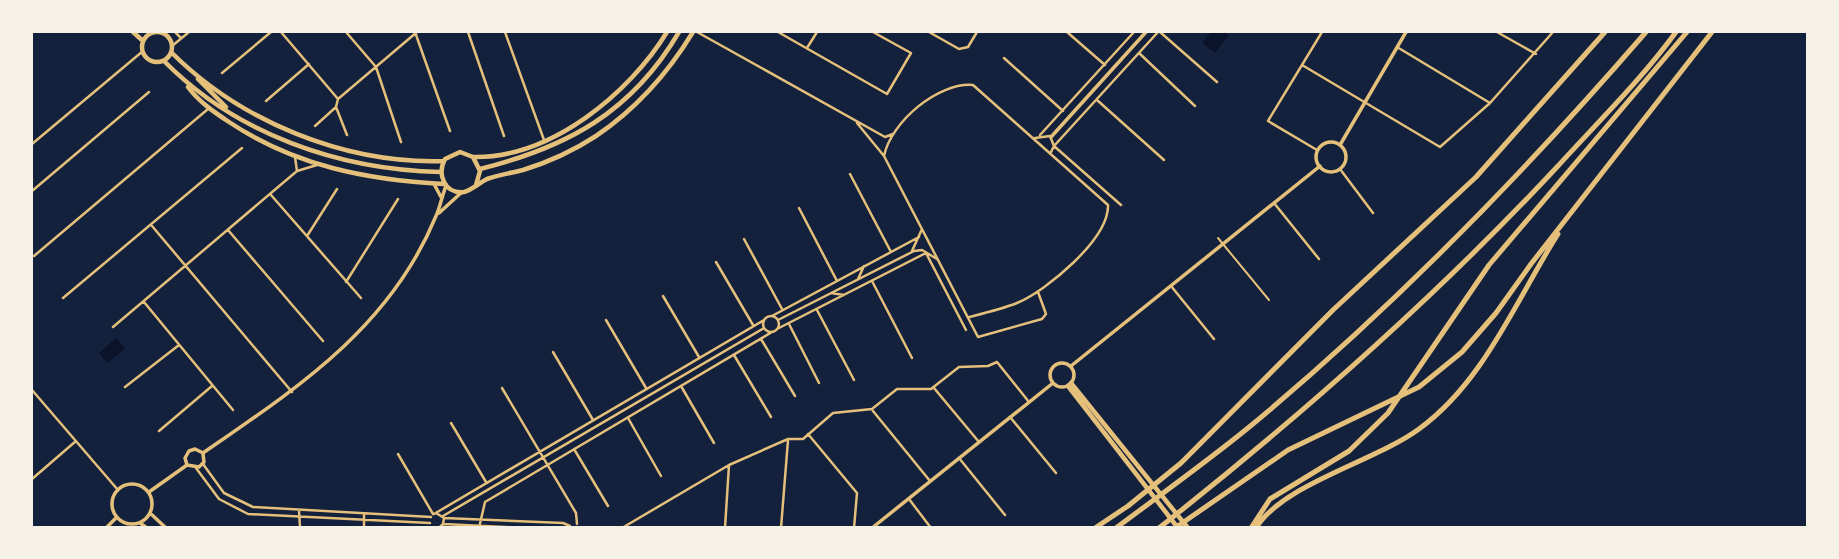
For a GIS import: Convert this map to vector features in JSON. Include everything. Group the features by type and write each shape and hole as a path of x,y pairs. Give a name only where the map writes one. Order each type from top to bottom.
{"highway":[{"path":"1095,527 1128,506 1181,464 1324,319 1466,186 1605,32"},
{"path":"1116,527 1247,429 1370,321 1529,164 1646,32"},
{"path":"1159,527 1261,447 1411,315 1509,218 1608,111 1676,32"},
{"path":"1253,527 1270,499 1349,451 1388,413 1489,265 1687,32"},
{"path":"1177,527 1287,450 1380,408 1441,371 1484,328 1712,32"},
{"path":"1253,527 1274,506 1392,447 1420,429 1452,400 1497,338 1537,267 1576,206"}],"main road":[{"path":"133,32 143,41 144,51 153,60 164,61 195,97 209,108 240,129 294,156 370,178 446,185 463,192 558,157 613,124 647,93 695,32"},
{"path":"143,41 151,32 163,34 172,46 172,52 164,61"},
{"path":"194,75 255,114 305,138 380,158 444,161 457,152 473,157 498,154 544,139 584,119 627,83 667,32"},
{"path":"480,169 539,153 591,126 625,100 649,75 679,32"},
{"path":"172,52 229,110"},
{"path":"183,81 211,102 292,144 337,159 390,170 441,172"},
{"path":"473,157 480,169 476,185"},
{"path":"444,161 441,172 446,185"},
{"path":"1070,384 1177,527"},
{"path":"1070,384 1188,527"}],"street":[{"path":"175,32 181,38"},
{"path":"172,46 189,32"},
{"path":"222,73 271,32"},
{"path":"281,32 338,99"},
{"path":"346,32 376,67 401,142"},
{"path":"315,127 336,107 338,99 416,32 450,131"},
{"path":"468,32 504,136"},
{"path":"505,32 544,139"},
{"path":"695,32 857,123 885,137 894,134"},
{"path":"778,32 887,94 911,53 873,32"},
{"path":"807,48 817,32"},
{"path":"929,32 959,49 968,47 977,32"},
{"path":"1067,32 1105,65"},
{"path":"1035,138 1135,32"},
{"path":"1051,137 1146,32"},
{"path":"1051,152 1159,32 1217,82"},
{"path":"1322,32 1268,121 1317,150 1320,166 1328,171 1340,169"},
{"path":"1340,145 1406,32"},
{"path":"1497,32 1536,54"},
{"path":"1302,65 1438,146 1445,146 1490,103 1553,32"},
{"path":"1124,45 1134,44"},
{"path":"1397,47 1490,103"},
{"path":"32,144 144,51"},
{"path":"1139,53 1195,106"},
{"path":"1004,58 1063,111"},
{"path":"266,101 309,64"},
{"path":"1107,75 1120,74"},
{"path":"884,156 894,134 932,98 952,88 966,85 981,90 1108,205"},
{"path":"1084,88 1087,97"},
{"path":"32,191 149,92"},
{"path":"1097,100 1164,160"},
{"path":"336,107 347,135"},
{"path":"34,256 209,108"},
{"path":"857,123 884,156 978,337 1042,319 1046,314 1038,292"},
{"path":"1040,135 1051,137"},
{"path":"1051,137 1054,146 1121,205"},
{"path":"1317,150 1329,142 1340,145 1346,155 1340,169"},
{"path":"63,298 242,148"},
{"path":"294,156 297,171"},
{"path":"113,327 297,171 318,165"},
{"path":"1071,366 1320,166"},
{"path":"1340,169 1373,213"},
{"path":"850,174 891,252"},
{"path":"434,184 441,199"},
{"path":"203,453 317,373 368,323 391,294 437,214 446,185"},
{"path":"307,236 337,189"},
{"path":"437,214 463,192"},
{"path":"270,194 361,298"},
{"path":"346,282 398,199"},
{"path":"1108,205 1116,200"},
{"path":"1274,203 1319,259"},
{"path":"960,319 1017,303 1038,292 1073,262 1092,240 1107,215 1108,205"},
{"path":"799,208 837,281"},
{"path":"151,225 292,392"},
{"path":"908,253 919,239 921,226"},
{"path":"229,230 323,341"},
{"path":"1218,238 1269,300"},
{"path":"744,239 782,309"},
{"path":"430,523 433,515 486,482 722,343 919,239"},
{"path":"919,239 966,330"},
{"path":"778,320 908,253 925,252 940,261"},
{"path":"480,526 485,502 777,329 925,252"},
{"path":"716,262 753,325"},
{"path":"858,279 864,266"},
{"path":"872,281 912,358"},
{"path":"1171,286 1214,339"},
{"path":"831,293 844,295"},
{"path":"663,296 699,357"},
{"path":"803,298 815,301"},
{"path":"143,302 233,410"},
{"path":"817,310 854,380"},
{"path":"772,316 778,320"},
{"path":"606,320 646,388"},
{"path":"764,320 764,328"},
{"path":"777,329 778,320"},
{"path":"789,324 819,383"},
{"path":"764,328 772,332"},
{"path":"444,517 764,328"},
{"path":"761,340 794,396"},
{"path":"722,343 733,347"},
{"path":"125,387 178,345"},
{"path":"554,352 593,420"},
{"path":"734,355 771,417"},
{"path":"622,527 729,465 788,439 803,439 833,412 872,409 897,389 934,388 959,367 988,366 997,362 1029,401"},
{"path":"1063,363 1071,366 1074,374 1070,384 1060,387 1053,383 1050,375 1055,365 1063,363"},
{"path":"699,366 710,370"},
{"path":"671,373 671,384"},
{"path":"872,527 1053,383"},
{"path":"159,432 213,386"},
{"path":"681,386 714,443"},
{"path":"502,388 576,514 577,524"},
{"path":"934,388 979,442"},
{"path":"32,390 118,490"},
{"path":"654,402 656,393"},
{"path":"617,405 627,409"},
{"path":"872,409 930,481"},
{"path":"1010,417 1056,473"},
{"path":"628,418 661,475"},
{"path":"451,423 486,482"},
{"path":"592,429 604,432"},
{"path":"808,434 857,494 855,527"},
{"path":"781,527 788,439"},
{"path":"32,479 76,441"},
{"path":"187,465 185,457 188,451 195,449 203,453"},
{"path":"574,449 608,506"},
{"path":"203,453 203,464 216,484 238,502 253,507 538,521 563,523 570,526 568,527"},
{"path":"398,454 433,515"},
{"path":"960,458 1005,515"},
{"path":"196,468 203,464"},
{"path":"187,465 196,468 219,499 234,508 256,515 420,526 430,523 438,527 443,524 526,527"},
{"path":"149,492 187,465"},
{"path":"725,527 729,465"},
{"path":"140,523 150,513 152,501 149,492 132,484 118,490 113,502 117,517 127,523 140,523 147,527"},
{"path":"909,499 931,527"},
{"path":"299,510 300,527"},
{"path":"150,513 166,527"},
{"path":"364,514 364,527"},
{"path":"106,527 117,517"},
{"path":"443,524 444,517"},
{"path":"537,527 538,521"}],"water":[{"path":"1211,32 1224,32 1229,35 1215,53 1202,43"},
{"path":"116,338 125,349 107,363 99,353"}]}
